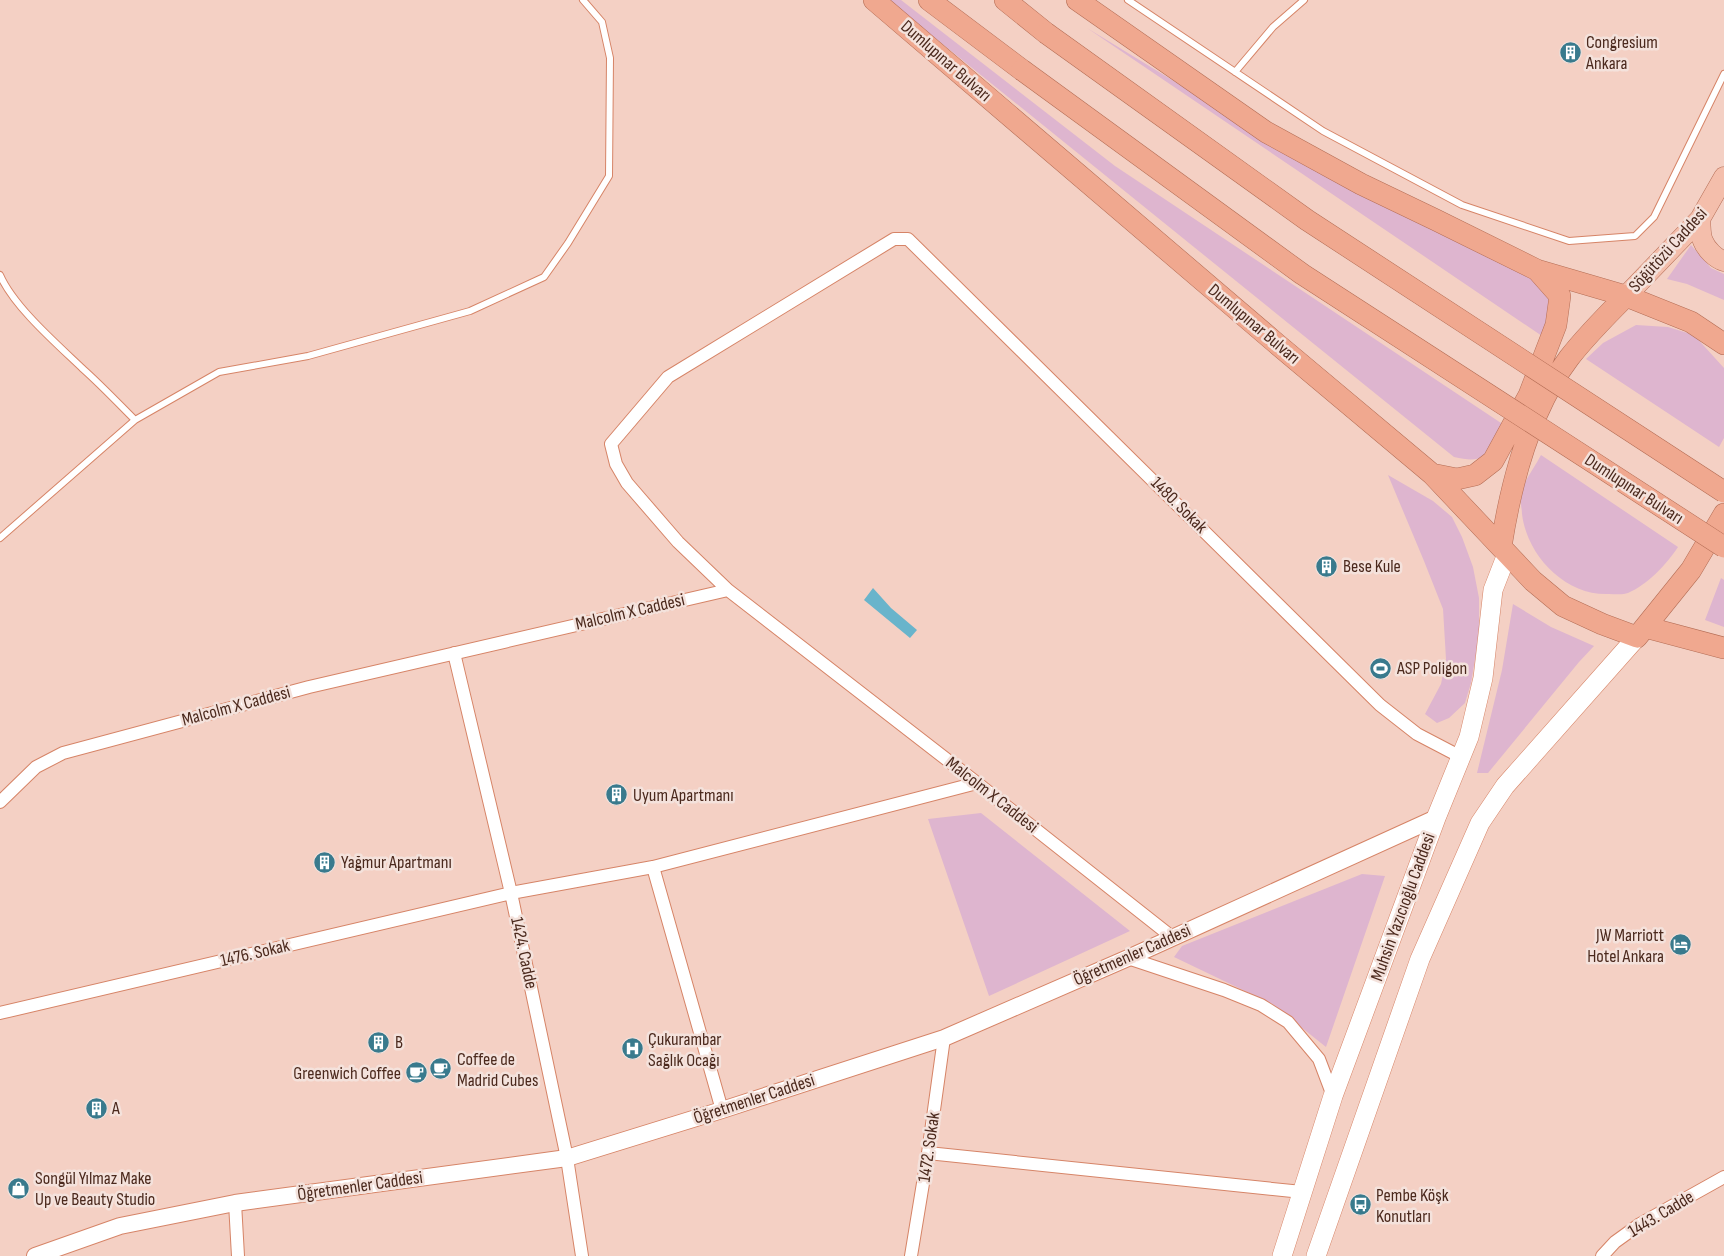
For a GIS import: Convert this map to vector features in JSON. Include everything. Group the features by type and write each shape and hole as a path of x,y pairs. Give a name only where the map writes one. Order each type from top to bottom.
{"highway":[{"name":"Dumlupınar Bulvarı","path":"874,0 1276,344 1432,474 1533,581 1563,606 1602,624 1724,648"},
{"name":"Dumlupınar Bulvarı","path":"930,0 1022,70 1302,274 1724,548"},
{"path":"1005,0 1046,33 1307,220 1724,492"},
{"path":"1076,0 1266,132 1361,184 1536,270 1626,296 1691,322 1724,344"},
{"path":"1432,474 1457,479 1474,475 1493,461 1529,395 1556,326 1560,296 1536,270"},
{"path":"1504,551 1507,508 1522,455 1544,400 1568,359 1597,324 1626,296"},
{"path":"1641,632 1692,570 1724,514"}],"main road":[{"name":"Söğütözü Caddesi","path":"1626,296 1700,219 1724,177"},
{"path":"1700,219 1702,240 1709,250 1720,260 1724,261"},
{"name":"Muhsin Yazıcıoğlu Caddesi","path":"1282,1256 1333,1096 1436,818 1469,737 1483,678 1493,590 1504,551"},
{"name":"Muhsin Yazıcıoğlu Caddesi","path":"1316,1256 1420,959 1480,823 1504,786 1641,632"}],"street":[{"name":"1480. Sokak","path":"728,590 678,542 627,483 616,464 611,444 668,377 894,239 908,238 1380,705 1417,734 1461,757"},
{"name":"Malcolm X Caddesi","path":"0,802 36,767 63,753 309,687 728,590 1172,937"},
{"name":"1424. Cadde","path":"454,653 511,893 567,1158 582,1256"},
{"name":"1476. Sokak","path":"0,1013 511,893 653,867 977,783"},
{"name":"Öğretmenler Caddesi","path":"35,1256 120,1226 235,1203 567,1158 722,1110 944,1038 1128,958 1436,818"},
{"path":"653,867 722,1110"},
{"path":"1128,958 1224,990 1261,1005 1288,1022 1319,1059 1333,1096"},
{"name":"1472. Sokak","path":"911,1256 944,1038"},
{"path":"928,1153 1302,1192"},
{"name":"1443. Cadde","path":"1602,1256 1615,1242 1640,1224 1724,1177"},
{"path":"235,1203 238,1256"}],"lane":[{"path":"0,538 135,420 219,372 308,356 470,311 544,276 568,243 609,176 610,58 602,22 583,0"},
{"path":"1128,0 1323,131 1462,205 1570,241 1635,236 1654,217 1724,74"},
{"path":"1235,72 1273,27 1304,0"},
{"path":"0,275 6,288 46,334 135,420"}],"shaded area":[{"path":"888,0 901,0 1115,166 1504,425 1492,450 1481,458 1465,459 1454,457"},
{"path":"1087,28 1326,174 1529,272 1548,295 1548,314 1542,336"},
{"path":"1691,245 1711,268 1724,274 1724,300 1687,284 1667,279"},
{"path":"1636,325 1668,327 1694,335 1724,368 1724,438 1719,447 1586,359 1603,343"},
{"path":"1541,455 1678,547 1656,573 1642,585 1628,593 1593,593 1564,581 1540,558 1525,530 1522,514 1520,494"},
{"path":"1388,475 1433,501 1452,517 1473,567 1479,598 1479,636 1471,683 1465,703 1449,718 1437,723 1425,714 1441,684 1446,659 1443,609"},
{"path":"1721,578 1724,580 1724,627 1705,620"},
{"path":"1513,604 1551,627 1594,646 1488,773 1477,773 1502,670"},
{"path":"981,813 1130,931 989,996 928,819"},
{"path":"1362,874 1385,876 1326,1047 1272,1004 1174,957 1182,946"}],"water":[{"path":"873,588 891,608 917,630 910,638 864,600"}],"place":[{"name":"Congresium Ankara","path":"1570,52"},
{"name":"Bese Kule","path":"1327,566"},
{"name":"ASP Poligon","path":"1381,668"},
{"name":"Uyum Apartmanı","path":"617,795"},
{"name":"Yağmur Apartmanı","path":"325,862"},
{"name":"JW Marriott Hotel Ankara","path":"1680,945"},
{"name":"B","path":"379,1042"},
{"name":"Çukurambar Sağlık Ocağı","path":"632,1049"},
{"name":"Coffee de Madrid Cubes","path":"441,1069"},
{"name":"Greenwich Coffee","path":"417,1073"},
{"name":"A","path":"96,1108"},
{"name":"Songül Yılmaz Make Up ve Beauty Studio","path":"19,1188"},
{"name":"Pembe Köşk Konutları","path":"1360,1205"}]}
